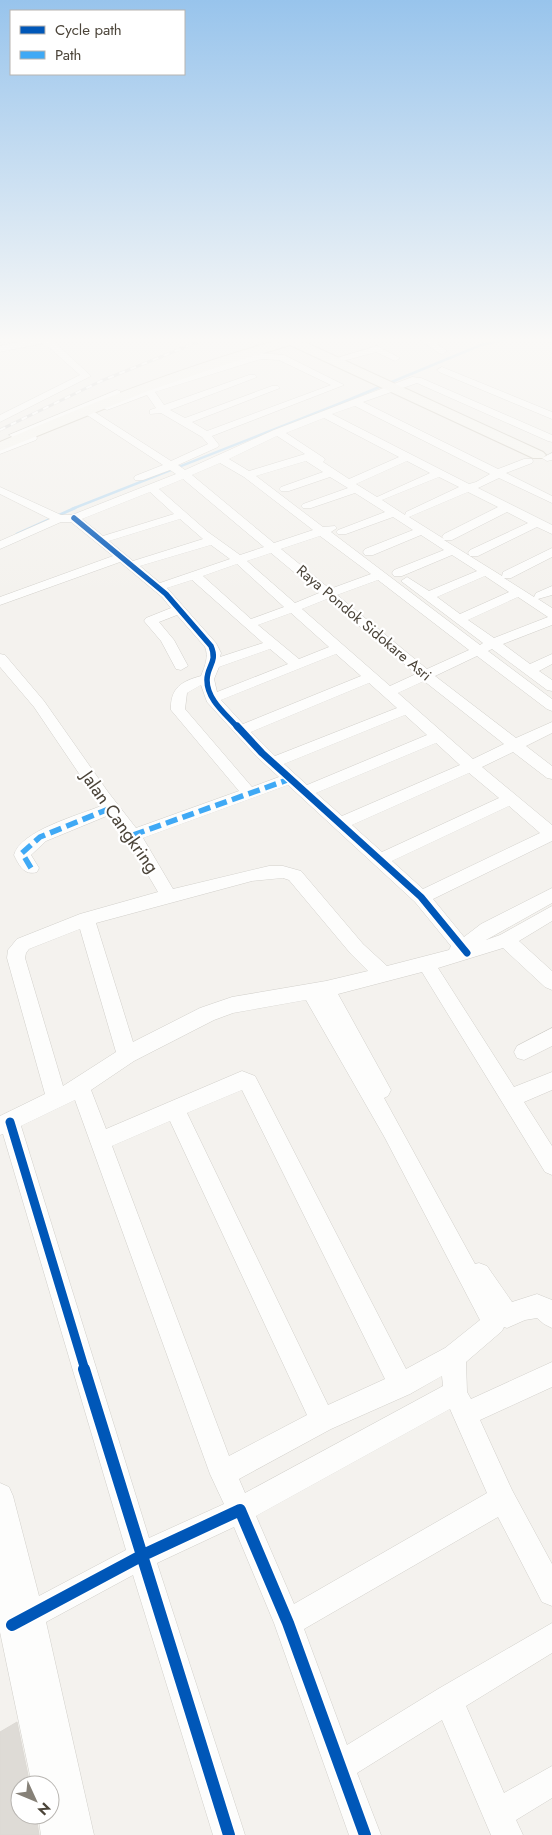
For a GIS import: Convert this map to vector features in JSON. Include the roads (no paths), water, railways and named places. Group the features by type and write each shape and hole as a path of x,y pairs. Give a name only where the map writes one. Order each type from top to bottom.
{"main road":[{"path":"0,447 68,425"},
{"path":"461,425 542,460"}],"street":[{"path":"0,441 40,425"},
{"path":"0,451 62,425"},
{"name":"Raya Pondok Sidokare Asri","path":"112,425 179,467 279,546 431,672 520,742 552,774"},
{"path":"178,425 210,447"},
{"path":"0,545 59,517 151,488 179,467 214,445 206,435 188,425"},
{"path":"206,435 234,425"},
{"path":"139,478 179,467 221,459 298,425"},
{"path":"345,425 407,457 475,488 552,530"},
{"path":"399,425 498,476 552,500"},
{"path":"519,425 552,439"},
{"path":"275,434 331,473 382,497 474,553 552,604"},
{"path":"275,434 452,551 552,614"},
{"path":"234,453 261,471 552,687"},
{"path":"248,475 307,457"},
{"path":"307,506 354,485 407,457"},
{"path":"221,459 248,475 552,706"},
{"path":"414,516 498,476 542,460"},
{"path":"285,489 331,473"},
{"path":"382,497 440,473"},
{"path":"151,488 181,515 239,560 471,766 552,834 421,897"},
{"path":"0,490 59,517 101,540 159,588 211,646 214,654 213,664 207,679 212,699 273,763 421,897 461,952"},
{"path":"448,537 507,507"},
{"path":"159,588 322,531 338,529 394,513"},
{"path":"101,540 181,515"},
{"path":"474,553 537,523"},
{"path":"369,552 422,531"},
{"path":"0,601 209,537"},
{"path":"398,574 452,551"},
{"path":"507,575 552,552"},
{"path":"428,596 485,572"},
{"path":"249,624 380,575"},
{"path":"195,576 297,664"},
{"path":"540,596 552,590"},
{"path":"459,619 517,593"},
{"path":"179,609 151,621 167,640 181,666"},
{"path":"389,692 492,644 552,620"},
{"path":"213,664 272,644"},
{"path":"212,699 339,648"},
{"name":"Jalan Cangkring","path":"0,658 39,704 111,808 133,835 169,896"},
{"path":"530,670 552,658"},
{"path":"242,730 371,677"},
{"path":"207,679 188,684 182,688 176,700 178,710 249,793"},
{"path":"273,763 408,709"},
{"path":"339,824 471,766 552,727"},
{"path":"305,792 438,736"},
{"path":"520,742 552,762"},
{"path":"133,835 290,779"},
{"path":"381,859 511,799"},
{"path":"31,868 22,853 40,837 111,808"},
{"path":"56,1097 16,954 23,944 86,919 252,875 276,871 289,872 295,875 357,949 384,974"},
{"path":"461,952 488,929 552,894"},
{"path":"229,1835 5,1124 56,1097 80,1087 127,1055 207,1014 232,1005 318,990 427,964 461,952 506,940 552,913"},
{"path":"86,919 127,1055"},
{"path":"506,940 552,982"},
{"path":"427,964 510,1098 545,1138 552,1165"},
{"path":"318,990 500,1319"},
{"path":"524,1052 552,1036"},
{"path":"100,1141 242,1080 248,1082 401,1385"},
{"path":"510,1098 552,1081"},
{"path":"80,1087 223,1474 288,1624 365,1835"},
{"path":"175,1109 322,1420"},
{"path":"223,1474 322,1420 401,1385 454,1357 500,1319 536,1305 542,1305 552,1316"},
{"path":"454,1357 460,1403 503,1499 552,1592"},
{"path":"22,1621 141,1556 460,1403 551,1378"},
{"path":"0,1496 6,1579 22,1621 78,1835"},
{"path":"288,1624 503,1499"},
{"path":"22,1621 45,1775"},
{"path":"340,1766 552,1637"},
{"path":"448,1699 503,1825 552,1781"}],"waterway":[{"path":"72,509 286,425"},
{"path":"17,534 75,508"}],"railway":[{"path":"0,430 11,425"}]}
